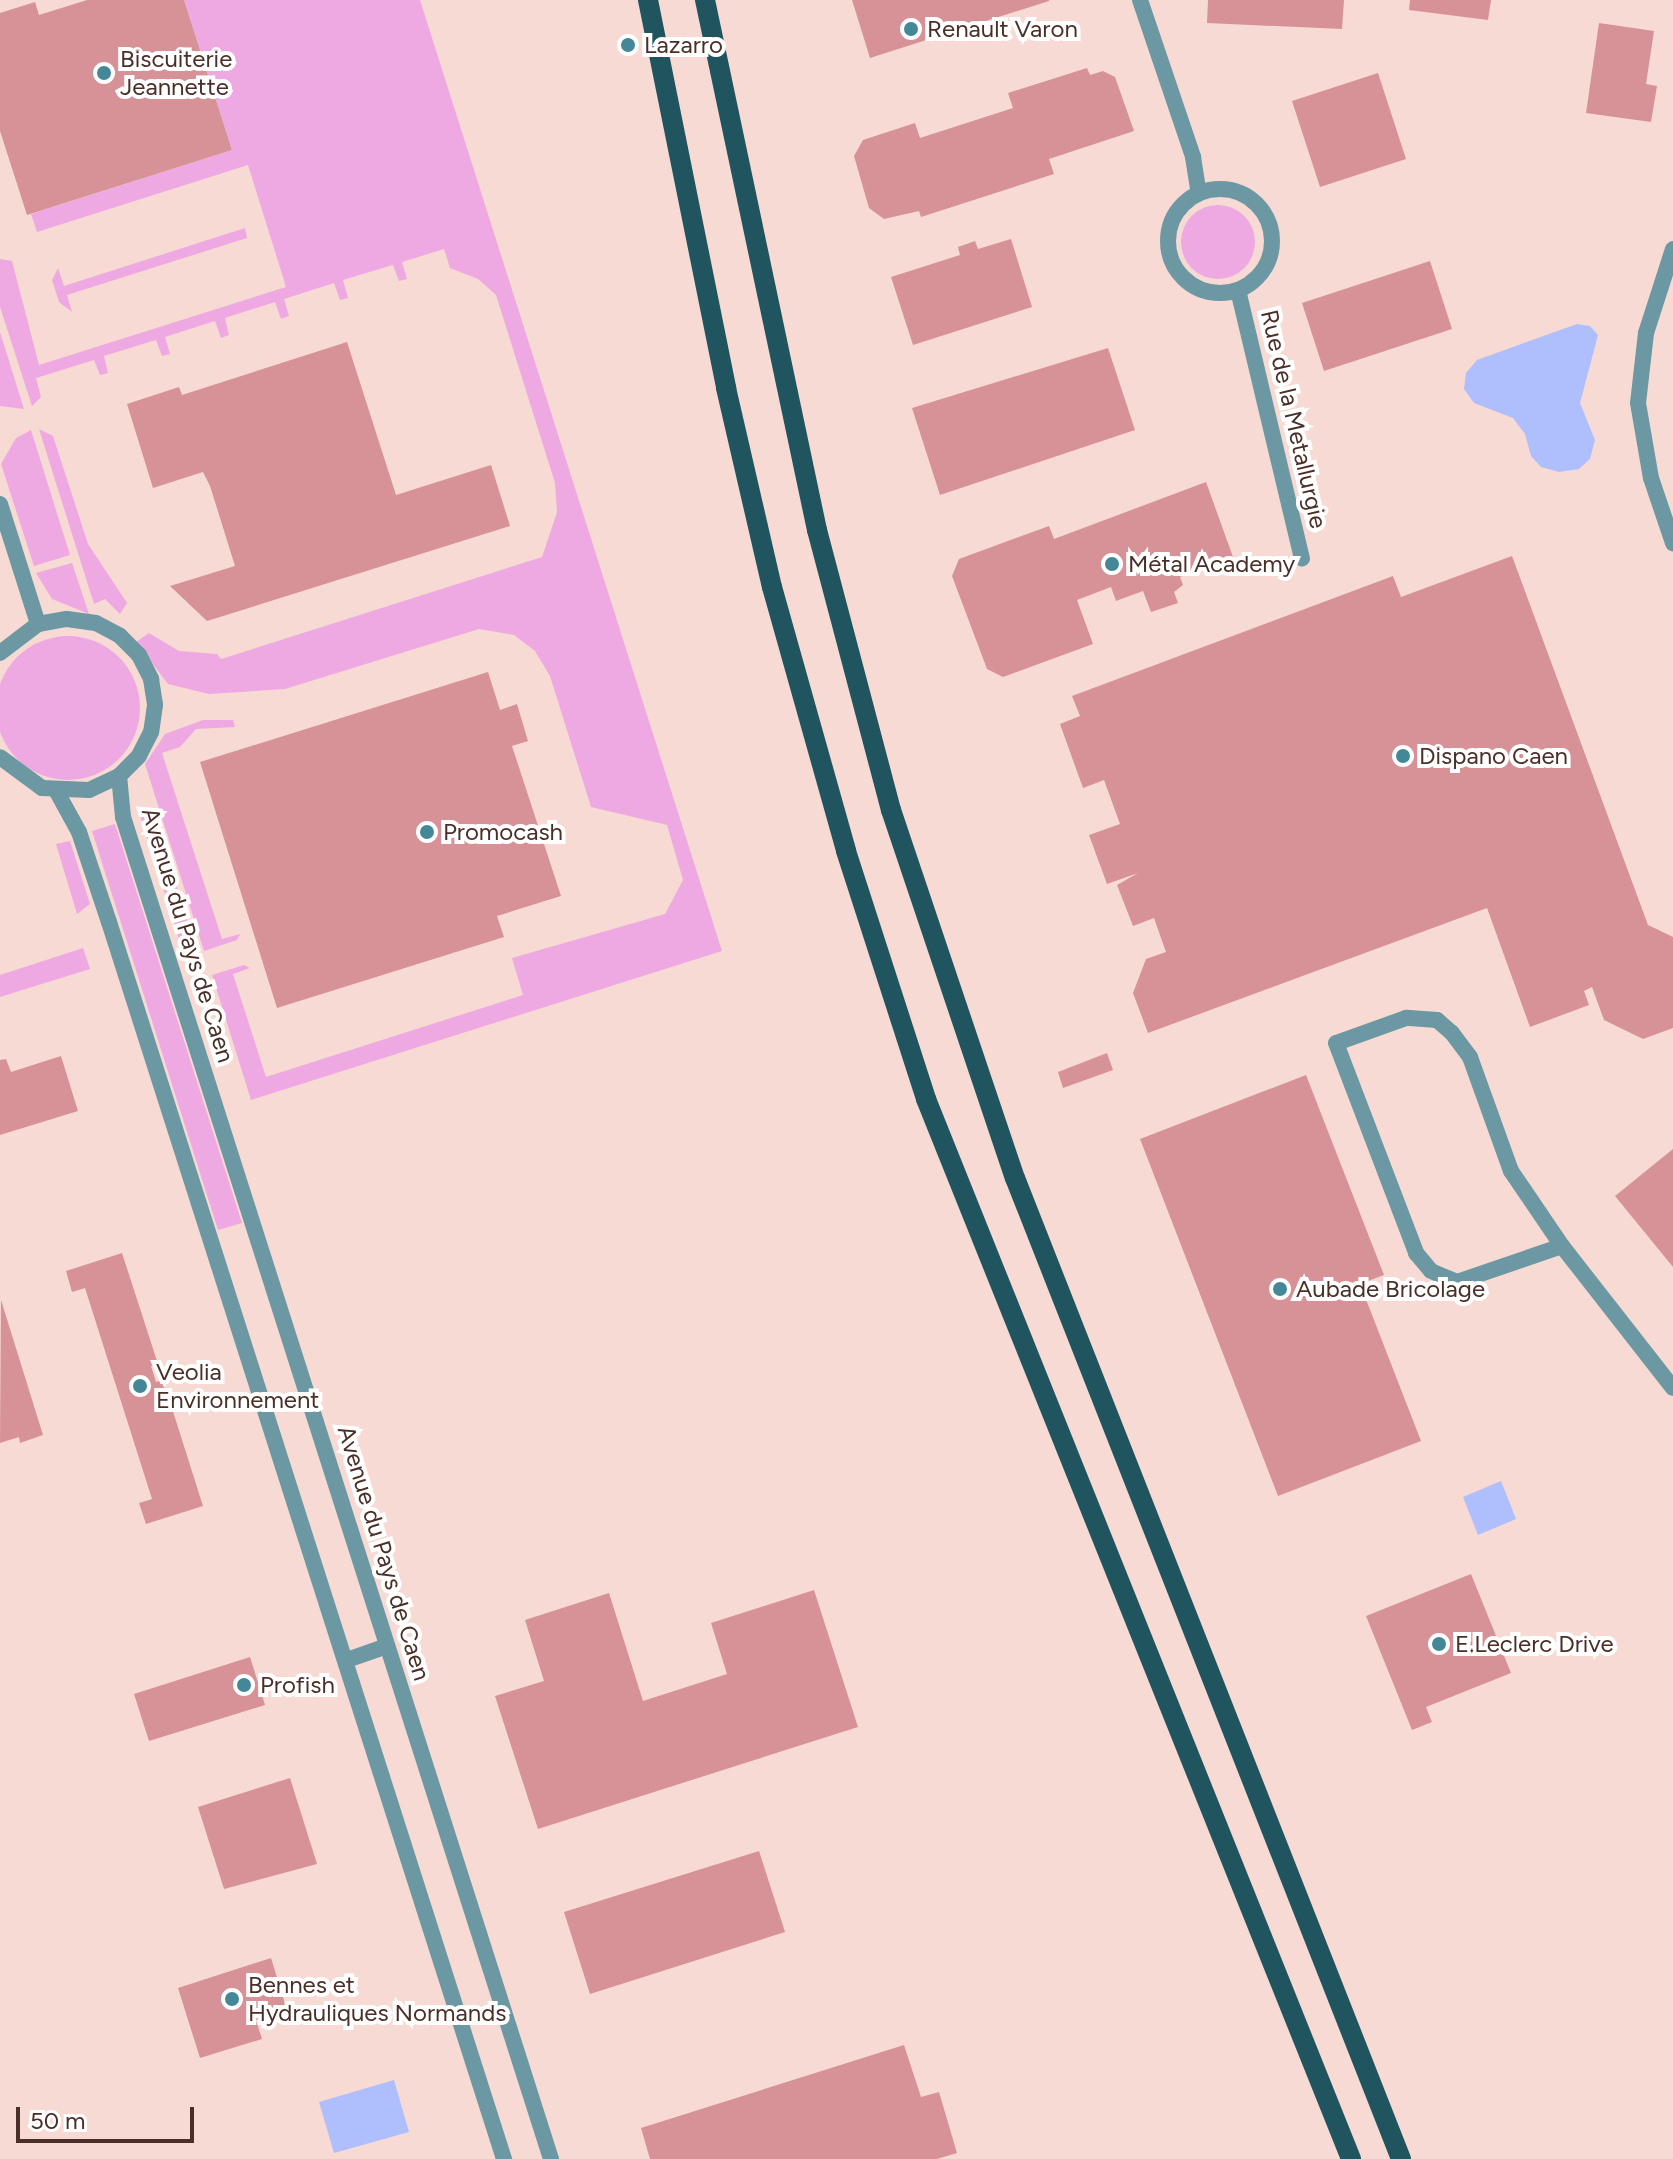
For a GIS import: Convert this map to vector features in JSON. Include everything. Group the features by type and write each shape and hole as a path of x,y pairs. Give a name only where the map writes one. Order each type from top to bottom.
{"main road":[{"path":"648,0 726,388 772,587 846,851 926,1099 1351,2159"},
{"path":"705,0 817,530 896,826 1015,1178 1401,2159"}],"street":[{"path":"1140,0 1193,157 1199,193"},
{"path":"1234,190 1261,208 1269,223 1272,239 1267,263 1238,290 1203,291 1176,270 1170,255 1170,225 1186,201 1199,193 1234,190"},
{"path":"1673,249 1646,333 1638,403 1651,478 1673,543"},
{"name":"Rue de la Metallurgie","path":"1238,290 1302,558"},
{"path":"0,504 38,624"},
{"path":"0,653 38,624 67,619 96,623 139,655 155,705 151,732 139,756 119,776 89,790 57,792 28,782 0,757"},
{"name":"Avenue du Pays de Caen","path":"119,776 123,817 551,2159"},
{"path":"57,792 79,832 347,1660 504,2159"},
{"path":"1562,1246 1457,1282 1431,1271 1416,1253 1336,1043 1406,1018 1437,1020 1452,1033 1470,1057 1511,1171 1562,1246 1673,1388"},
{"path":"347,1660 387,1646"}],"shaded area":[{"path":"184,0 420,0 722,951 251,1100 212,975 244,965 250,968 233,974 266,1077 523,995 512,958 665,914 683,880 667,825 591,807 550,676 535,651 514,635 479,629 285,689 209,694 168,684 136,642 149,633 179,651 217,654 221,659 542,557 557,512 555,483 496,295 478,279 450,268 444,249 402,262 407,279 399,281 393,265 343,280 348,298 340,300 334,283 284,299 289,316 281,319 275,302 225,318 229,335 221,338 215,321 165,337 170,354 162,356 156,340 104,356 108,373 100,375 94,360 36,378 41,397 32,406 0,307 0,259 12,261 39,365 286,287 248,165 37,232 31,214 232,150"},
{"path":"1218,205 1232,208 1244,216 1252,228 1255,242 1252,256 1244,268 1232,276 1218,279 1204,276 1192,268 1184,256 1181,242 1184,228 1192,216 1204,208"},
{"path":"245,228 247,238 67,295 72,312 59,302 52,280 58,268 64,286"},
{"path":"0,332 24,409 0,406"},
{"path":"39,429 53,436 88,544 127,603 120,614 105,599 94,604"},
{"path":"31,430 70,555 34,566 1,464 16,438"},
{"path":"72,563 89,614 52,599 36,573"},
{"path":"68,636 95,642 119,657 134,681 140,708 134,735 119,759 95,774 68,780 41,774 17,759 2,735 -4,708 2,681 17,657 41,642"},
{"path":"203,720 233,720 235,727 196,729 180,747 162,753 222,939 240,934 237,940 204,951 145,764 165,734"},
{"path":"153,811 198,953 186,951 180,942 140,815"},
{"path":"115,824 242,1223 218,1230 92,831"},
{"path":"70,841 90,904 77,914 56,844"},
{"path":"83,948 90,969 0,997 0,975"}],"water":[{"path":"1577,324 1590,326 1598,335 1580,403 1595,440 1590,459 1579,469 1559,472 1541,467 1531,456 1525,434 1513,418 1474,403 1464,389 1466,373 1477,360"},
{"path":"1501,1481 1516,1519 1478,1535 1463,1497"},
{"path":"394,2080 409,2132 334,2153 319,2102"}],"building":[{"name":"Biscuiterie Jeannette","path":"87,0 184,0 232,150 27,215 0,131 0,13 35,2 39,15"},
{"name":"Renault Varon","path":"852,0 1049,0 1049,1 870,58"},
{"path":"1208,0 1344,0 1342,29 1207,23"},
{"path":"1410,0 1491,0 1488,20 1409,10"},
{"path":"1599,23 1654,31 1646,84 1657,86 1651,122 1586,113"},
{"path":"1087,68 1090,75 1103,71 1115,77 1134,131 1049,159 1054,174 921,217 919,211 884,219 869,208 854,156 863,140 915,123 920,138 1013,108 1008,93"},
{"path":"1378,73 1406,159 1320,187 1292,101"},
{"path":"1011,239 1032,307 913,345 891,277 960,255 958,247 975,241 978,249"},
{"path":"1430,261 1452,329 1324,371 1302,303"},
{"path":"347,342 396,495 491,465 510,526 207,621 170,586 235,566 210,486 203,472 153,488 127,404 179,387 182,395"},
{"path":"1108,348 1135,430 940,495 912,408"},
{"path":"1206,482 1233,557 1180,577 1183,585 1174,592 1178,603 1151,612 1143,591 1116,601 1111,587 1077,600 1093,644 1003,677 987,669 952,576 959,559 1049,526 1054,539"},
{"name":"Dispano Caen","path":"1512,556 1648,925 1673,937 1673,1028 1643,1039 1604,1020 1592,987 1584,991 1589,1005 1530,1027 1487,908 1148,1033 1133,993 1146,959 1166,952 1154,918 1133,926 1117,885 1138,873 1107,884 1089,835 1120,824 1104,780 1083,788 1060,724 1080,716 1072,696 1393,576 1401,597"},
{"name":"Promocash","path":"488,672 500,710 517,704 528,741 512,746 561,896 497,916 504,937 277,1008 200,762"},
{"path":"1107,1053 1113,1070 1063,1088 1058,1072"},
{"path":"61,1056 78,1111 0,1135 0,1060 6,1059 11,1072"},
{"name":"Aubade Bricolage","path":"1306,1075 1384,1275 1360,1284 1421,1441 1278,1496 1140,1139"},
{"path":"1673,1149 1673,1267 1615,1196"},
{"name":"Veolia Environnement","path":"122,1253 158,1364 151,1366 156,1382 163,1380 203,1506 146,1524 139,1503 152,1499 85,1288 72,1292 66,1271"},
{"path":"1,1300 43,1435 20,1443 19,1437 0,1443"},
{"name":"E.Leclerc Drive","path":"1471,1574 1511,1673 1426,1707 1432,1722 1412,1730 1366,1616"},
{"path":"814,1590 858,1727 538,1829 495,1696 544,1681 525,1620 609,1593 643,1701 727,1674 711,1623"},
{"path":"250,1657 265,1705 149,1741 134,1694"},
{"path":"290,1778 317,1864 224,1889 198,1807"},
{"path":"759,1851 785,1932 590,1994 564,1912"},
{"name":"Bennes et Hydrauliques Normands","path":"271,1958 287,2010 256,2020 262,2039 200,2058 178,1988"},
{"path":"904,2045 921,2097 939,2092 957,2153 937,2159 650,2159 641,2128"}],"place":[{"name":"Renault Varon","path":"911,29"},
{"name":"Lazarro","path":"628,45"},
{"name":"Biscuiterie Jeannette","path":"104,73"},
{"name":"Métal Academy","path":"1112,564"},
{"name":"Dispano Caen","path":"1403,756"},
{"name":"Promocash","path":"427,832"},
{"name":"Aubade Bricolage","path":"1280,1289"},
{"name":"Veolia Environnement","path":"140,1386"},
{"name":"E.Leclerc Drive","path":"1439,1644"},
{"name":"Profish","path":"244,1685"},
{"name":"Bennes et Hydrauliques Normands","path":"232,1999"}]}
